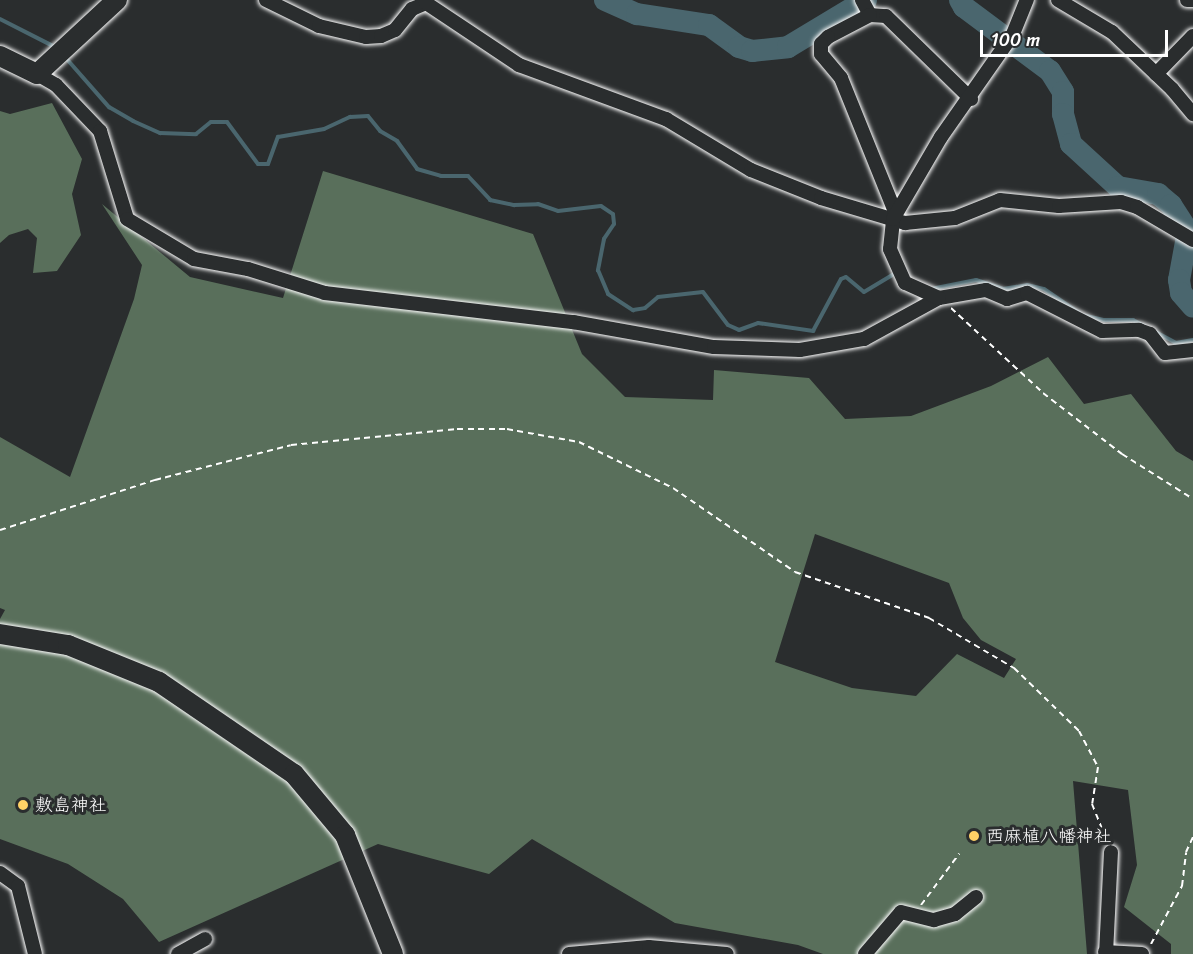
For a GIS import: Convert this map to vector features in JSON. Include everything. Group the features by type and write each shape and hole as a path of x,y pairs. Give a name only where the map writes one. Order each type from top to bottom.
{"main road":[{"path":"0,56 37,74 117,0"},
{"path":"0,634 68,645 159,682 294,774 345,835 393,954"}],"street":[{"path":"266,0 319,26 366,37 381,36 395,30 412,9 426,3 519,65 666,119 751,170 820,198 894,216 905,223 955,218 1000,200 1059,206 1120,202 1137,207 1189,238"},
{"path":"939,298 905,283 890,249 894,216 941,137 971,99 1010,39 1027,0"},
{"path":"1058,0 1112,32 1193,114"},
{"path":"1187,0 1193,0"},
{"path":"894,216 845,86 821,54 821,44 866,8 886,16 971,99"},
{"path":"1156,74 1193,36"},
{"path":"37,74 56,85 100,131 127,219 194,259 248,269 325,293 573,322 714,347 800,350 864,339 939,298 986,290 1007,299 1027,292 1102,331 1138,330 1150,334 1165,352 1193,350"},
{"path":"1111,852 1106,953 1144,954"},
{"path":"0,873 18,886 35,954"},
{"path":"865,954 901,912 934,920 955,915 976,897"},
{"path":"178,954 205,939"},
{"path":"569,954 649,947 727,954"}],"path":[{"path":"939,298 1043,393 1122,454 1193,499"},
{"path":"0,530 155,480 291,445 457,429 507,429 579,442 673,488 795,572 929,618 1014,668 1078,731 1098,768 1092,804 1111,852"},
{"path":"1144,954 1182,886 1186,852 1193,837"}],"green space":[{"path":"52,103 82,159 72,194 81,235 57,271 33,273 37,238 28,229 9,235 0,243 0,111 10,114"},
{"path":"323,171 533,234 582,354 625,397 713,400 714,370 809,378 845,419 911,416 991,386 1048,357 1084,404 1131,394 1176,451 1193,461 1193,954 1171,954 1171,944 1124,907 1137,865 1128,790 1073,781 1087,954 823,954 798,945 675,923 532,839 489,874 378,844 159,942 123,899 68,864 0,839 0,619 5,610 0,608 0,437 70,477 134,299 142,265 102,204 190,277 283,298","holes":["815,534 949,583 963,618 981,640 1016,659 1004,678 957,654 916,696 852,688 775,662"]}],"waterway":[{"path":"605,0 637,14 709,25 739,47 752,51 788,47 866,0"},
{"path":"960,0 964,7 1050,71 1063,92 1063,114 1071,144 1118,187 1158,194 1171,205 1188,231 1179,280 1181,293 1193,307"},
{"path":"0,19 55,47"},
{"path":"65,57 109,107 133,121 160,133 196,134 211,122 227,122 258,164 268,164 278,137 324,129 350,117 368,116 380,131 397,141 417,169 441,176 468,176 490,200 514,205 538,204 558,211 601,206 613,214 614,224 604,239 598,270 608,294 633,310 645,308 658,297 703,292 728,325 739,330 758,323 813,331 841,279 846,277 864,292 892,275"},
{"path":"931,289 976,280 1003,289 1027,285 1044,289 1082,315 1104,320 1133,320 1176,343 1193,340"}],"place":[{"name":"敷島神社","path":"23,805"},
{"name":"西麻植八幡神社","path":"974,836"}]}
